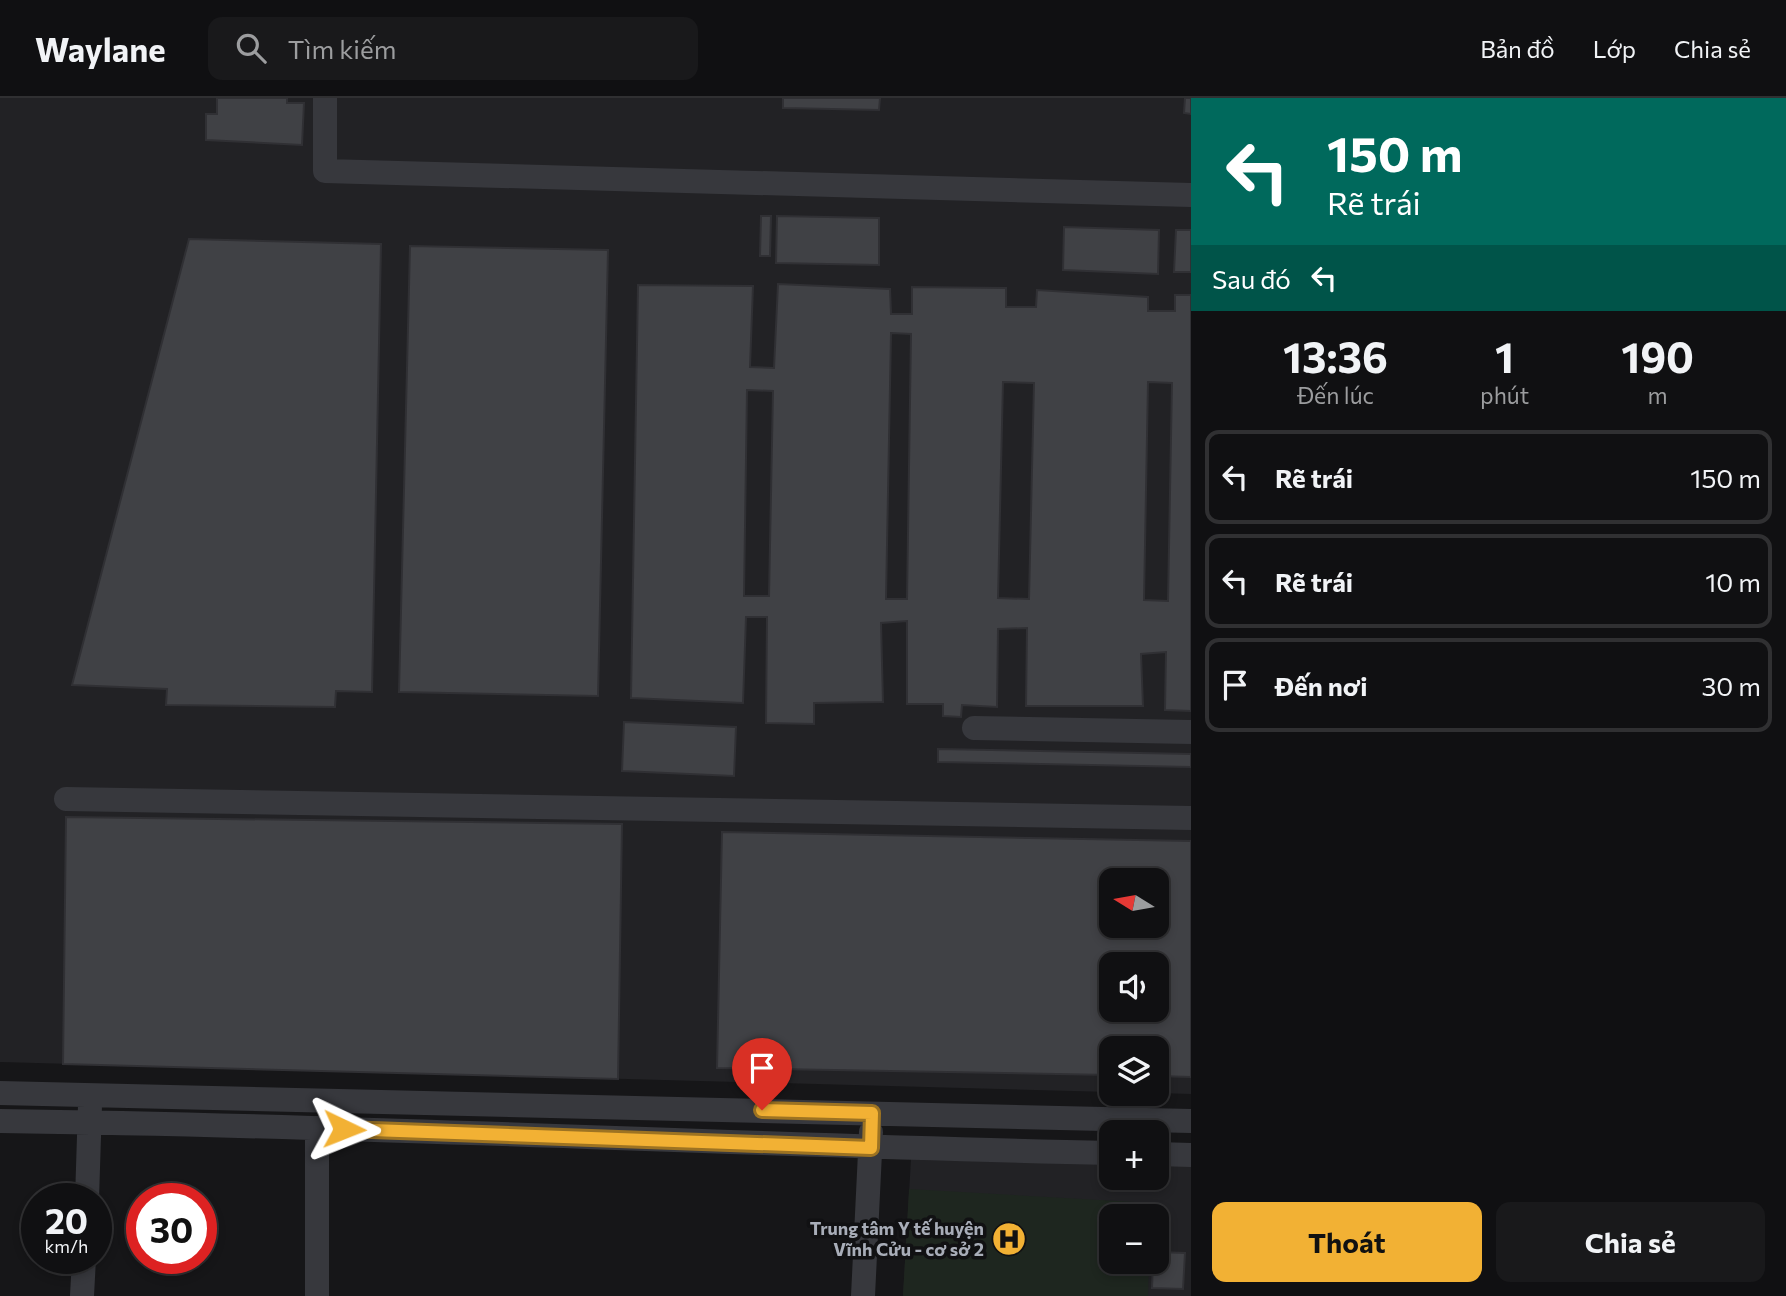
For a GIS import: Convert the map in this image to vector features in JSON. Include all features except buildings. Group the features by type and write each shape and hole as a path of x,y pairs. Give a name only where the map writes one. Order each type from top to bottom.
{"street":[{"path":"325,98 325,171 1191,195"},
{"path":"974,728 1191,732"},
{"path":"66,799 1191,818"},
{"path":"0,1093 1191,1121"},
{"path":"88,1183 90,1096"},
{"path":"863,1296 872,1113"},
{"path":"0,1121 317,1128 871,1148 1099,1153"},
{"path":"317,1128 317,1296"},
{"path":"1169,1154 1191,1155"},
{"path":"82,1296 83,1274"}],"shaded area":[{"path":"0,98 1191,98 1191,1094 1169,1093 1169,1036 1099,1036 1099,1092 0,1062"},
{"name":"Trung tâm Y tế huyện Vĩnh Cửu - cơ sở 2","path":"911,1159 1099,1164 1099,1190 1169,1190 1169,1165 1191,1166 1191,1296 903,1296"},
{"path":"909,1189 1152,1203 1099,1204 1099,1274 1149,1274 1148,1296 903,1296"}],"place":[{"name":"Trung tâm Y tế huyện Vĩnh Cửu - cơ sở 2","path":"1009,1239"}],"route":[{"path":"344,1129 871,1148 872,1113 762,1110"}]}
